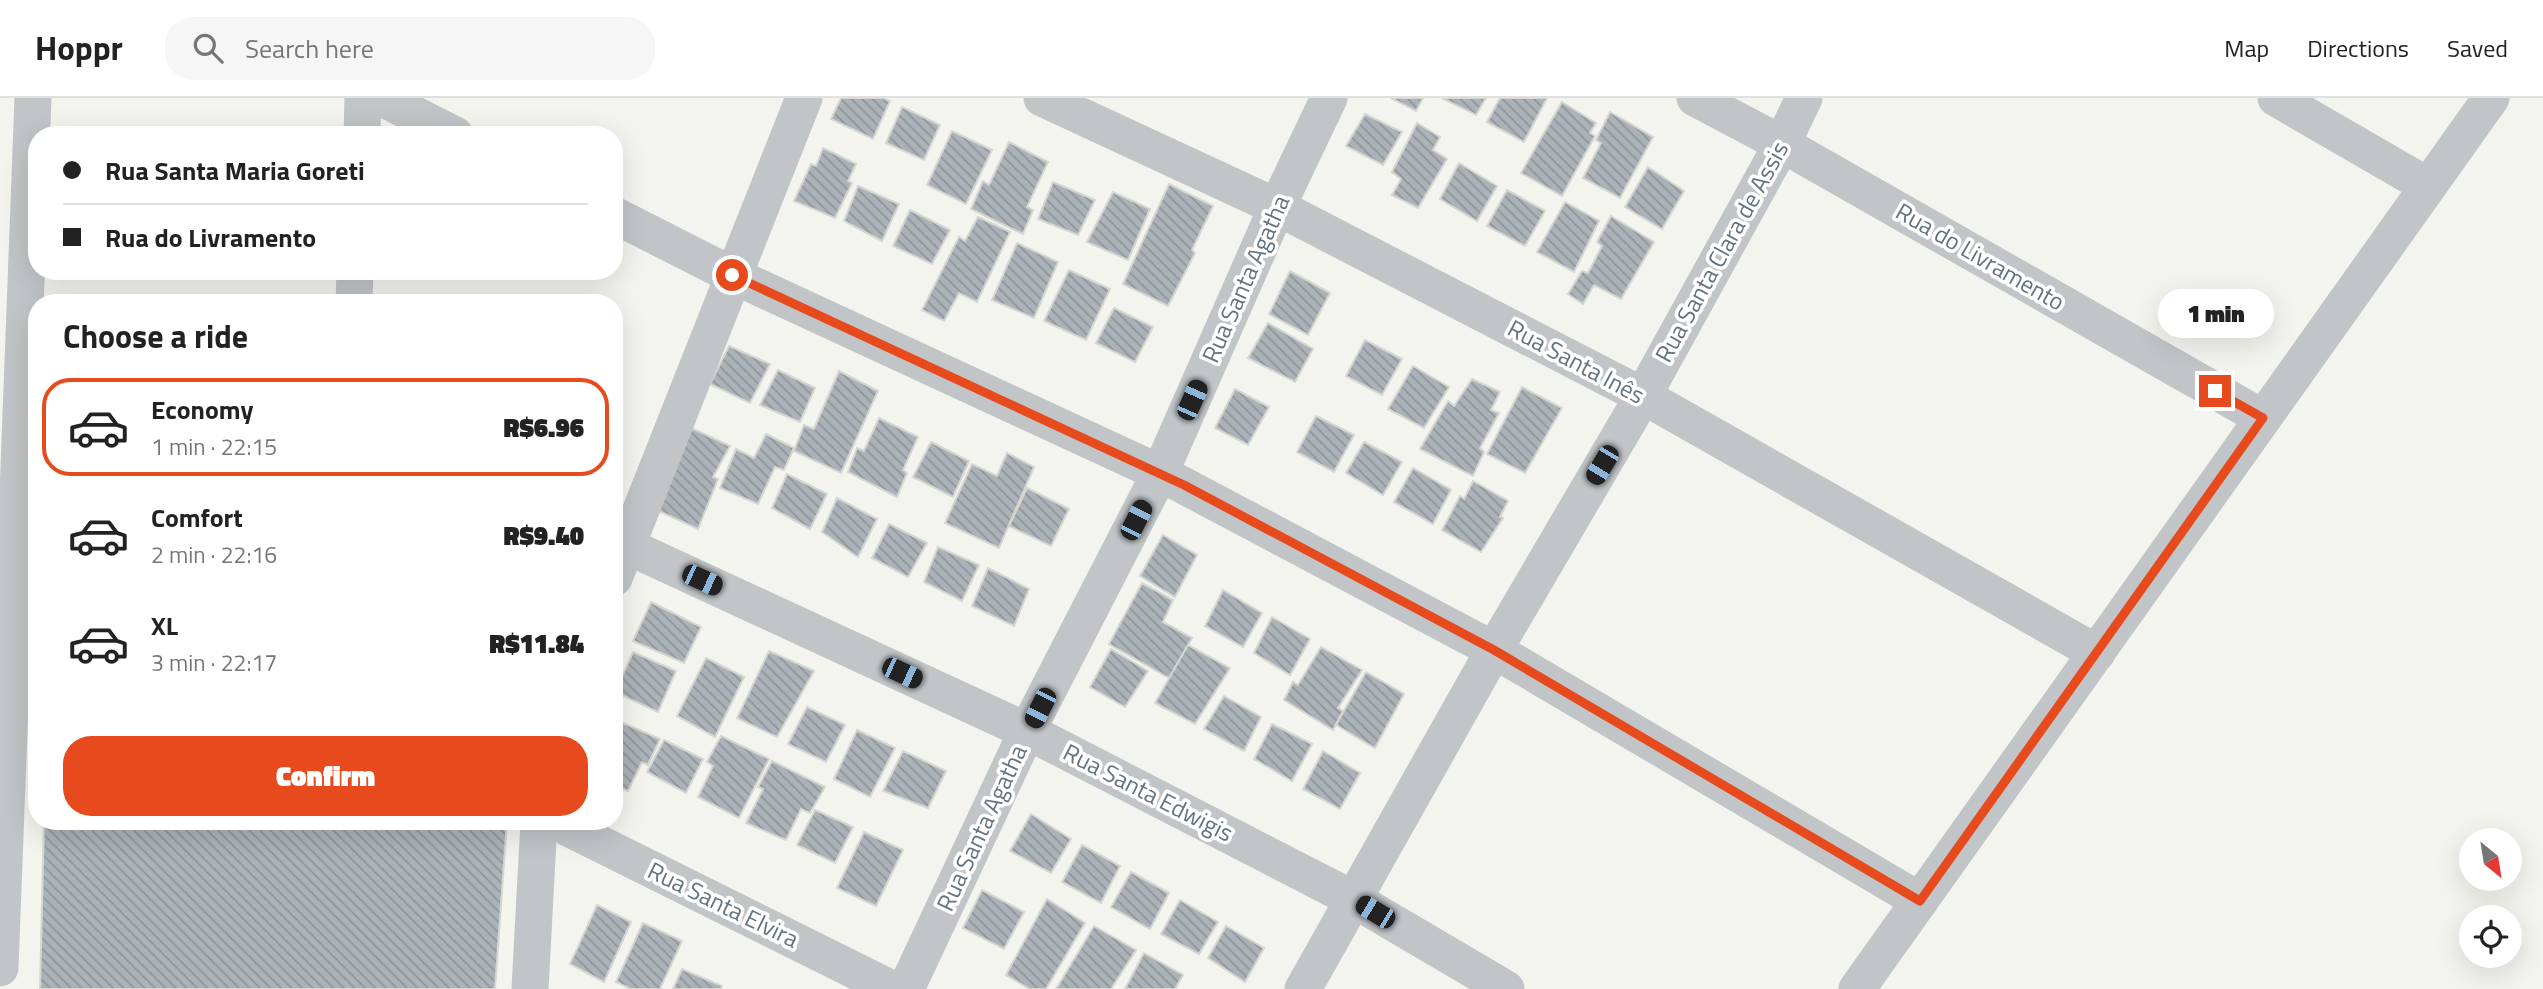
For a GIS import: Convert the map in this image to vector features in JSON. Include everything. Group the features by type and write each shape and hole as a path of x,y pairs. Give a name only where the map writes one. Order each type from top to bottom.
{"street":[{"path":"31,126 33,98"},
{"path":"362,126 363,98"},
{"path":"382,98 437,126"},
{"path":"623,557 804,98"},
{"name":"Rua Santa Inês","path":"1042,98 1277,206 1643,396 2096,653"},
{"name":"Rua Santa Agatha","path":"906,989 1027,731 1160,473 1277,206 1329,98"},
{"name":"Rua do Livramento","path":"1695,98 1782,144 2263,418"},
{"name":"Rua Santa Clara de Assis","path":"1303,989 1494,650 1643,396 1782,144 1804,98"},
{"path":"2276,98 2428,186"},
{"path":"1857,989 2491,98"},
{"path":"0,968 1,914 25,578 8,532 28,185"},
{"path":"623,220 732,275 1160,473 1494,650 1920,901"},
{"name":"Rua Santa Edwigis","path":"623,563 1027,731 1353,899 1506,989"},
{"path":"530,989 539,830"},
{"name":"Rua Santa Elvira","path":"572,830 892,989"}],"building":[{"path":"841,98 883,98 890,101 873,139 831,119"},
{"path":"1391,98 1423,98 1416,111"},
{"path":"1442,98 1486,98 1476,115"},
{"path":"1500,98 1547,98 1524,142 1487,122"},
{"path":"1562,102 1596,123 1590,133 1595,136 1562,196 1521,173"},
{"path":"902,107 940,125 924,160 886,143"},
{"path":"1610,112 1653,137 1620,198 1583,178 1601,143 1596,140"},
{"path":"1365,114 1402,132 1383,165 1346,146"},
{"path":"1417,123 1440,137 1433,150 1447,159 1418,208 1392,195 1401,179 1392,172"},
{"path":"952,131 992,150 966,204 927,185"},
{"path":"1009,142 1048,162 1027,207 1033,210 1023,234 971,209 983,181 989,185"},
{"path":"823,148 856,164 848,181 852,183 835,218 794,201 811,164 816,166"},
{"path":"1459,163 1497,186 1477,221 1440,199"},
{"path":"1648,167 1684,191 1662,229 1625,207"},
{"path":"1053,182 1095,200 1078,235 1038,219"},
{"path":"1169,184 1213,206 1192,250 1195,253 1168,306 1123,284"},
{"path":"858,186 899,204 882,241 844,221"},
{"path":"1507,190 1545,211 1525,246 1487,226"},
{"path":"1113,192 1150,209 1128,260 1087,242"},
{"path":"1565,202 1599,221 1574,272 1537,252"},
{"path":"910,210 950,230 932,264 893,246"},
{"path":"1611,216 1654,242 1621,299 1594,285 1583,304 1568,294 1582,271 1588,273 1602,246 1597,242"},
{"path":"978,217 1010,232 977,302 959,293 944,321 922,310 959,237 965,241"},
{"path":"1017,243 1058,262 1034,318 992,300"},
{"path":"1069,270 1110,289 1086,340 1044,321"},
{"path":"1290,271 1330,293 1308,335 1269,314"},
{"path":"1114,308 1153,327 1135,362 1096,343"},
{"path":"1268,323 1313,349 1295,382 1248,358"},
{"path":"1365,340 1402,359 1382,395 1346,376"},
{"path":"729,346 770,364 750,403 710,384"},
{"path":"1413,366 1449,387 1424,428 1388,409"},
{"path":"778,370 815,388 800,422 760,405"},
{"path":"839,371 878,391 841,473 794,451 804,425 814,429"},
{"path":"1472,379 1500,392 1491,410 1499,413 1480,448 1484,452 1473,476 1420,449 1448,401 1454,406"},
{"path":"1522,387 1562,408 1525,473 1487,454"},
{"path":"1235,389 1269,407 1248,445 1215,428"},
{"path":"1316,416 1354,435 1334,472 1297,452"},
{"path":"879,418 918,437 903,470 907,473 897,497 848,472 857,448 864,451"},
{"path":"689,427 730,446 713,477 718,479 698,529 650,507"},
{"path":"766,434 794,448 784,470 775,467 758,504 720,488 736,449 754,458"},
{"path":"931,442 969,461 953,497 913,477"},
{"path":"1364,442 1402,462 1383,495 1346,473"},
{"path":"1007,453 1034,467 999,548 945,523 972,464 997,476"},
{"path":"1413,468 1451,490 1433,524 1394,502"},
{"path":"787,474 827,494 810,529 772,508"},
{"path":"1473,481 1508,501 1500,517 1503,518 1481,552 1442,530 1460,496 1464,499"},
{"path":"1027,488 1069,509 1051,546 1009,526"},
{"path":"837,498 877,519 858,557 822,532"},
{"path":"889,524 927,543 908,577 872,558"},
{"path":"1163,535 1197,555 1175,597 1140,576"},
{"path":"938,547 979,565 962,601 924,582"},
{"path":"988,568 1029,589 1014,626 972,606"},
{"path":"1142,583 1173,600 1163,622 1192,638 1169,678 1109,644"},
{"path":"1223,590 1262,613 1243,647 1205,626"},
{"path":"651,602 701,627 684,663 633,641"},
{"path":"1272,617 1310,639 1290,675 1254,653"},
{"path":"1188,645 1230,668 1195,724 1155,703"},
{"path":"1321,647 1362,670 1338,708 1343,711 1333,730 1284,700 1293,682 1298,685"},
{"path":"1111,649 1148,671 1125,707 1090,687"},
{"path":"769,651 814,671 777,737 737,718"},
{"path":"633,652 676,671 658,712 623,696 623,674"},
{"path":"706,658 744,677 715,737 677,716"},
{"path":"1366,672 1404,694 1375,748 1336,725"},
{"path":"1224,696 1261,717 1244,751 1204,729"},
{"path":"807,707 845,725 826,762 788,744"},
{"path":"623,723 660,739 648,765 642,762 628,791 623,789"},
{"path":"1272,724 1312,744 1292,781 1254,759"},
{"path":"857,730 895,748 870,797 834,779"},
{"path":"721,736 769,759 739,818 698,797 713,766 707,762"},
{"path":"664,740 703,759 686,793 647,772"},
{"path":"903,751 946,771 928,808 883,791"},
{"path":"1323,751 1360,773 1340,809 1303,789"},
{"path":"772,761 825,787 810,813 801,809 786,840 746,823 763,789 758,787"},
{"path":"815,810 853,827 835,863 797,845"},
{"path":"1031,814 1071,839 1051,873 1010,851"},
{"path":"44,830 506,830 495,989 40,989"},
{"path":"864,832 903,850 876,906 837,888"},
{"path":"1082,845 1120,866 1101,903 1062,882"},
{"path":"1131,872 1169,893 1150,929 1111,907"},
{"path":"982,890 1024,912 1004,949 963,928"},
{"path":"1047,899 1085,923 1046,989 1030,989 1006,975"},
{"path":"1180,900 1218,922 1199,954 1161,934"},
{"path":"597,905 631,922 604,982 570,964"},
{"path":"643,923 682,941 660,989 631,989 616,982"},
{"path":"1094,926 1136,950 1111,989 1056,989"},
{"path":"1226,926 1264,948 1245,982 1208,958"},
{"path":"1144,953 1183,975 1175,989 1125,989"},
{"path":"682,969 722,986 721,989 673,989"}],"route":[{"path":"732,275 1184,485 1494,650 1920,901 2263,418 2215,391"}]}
